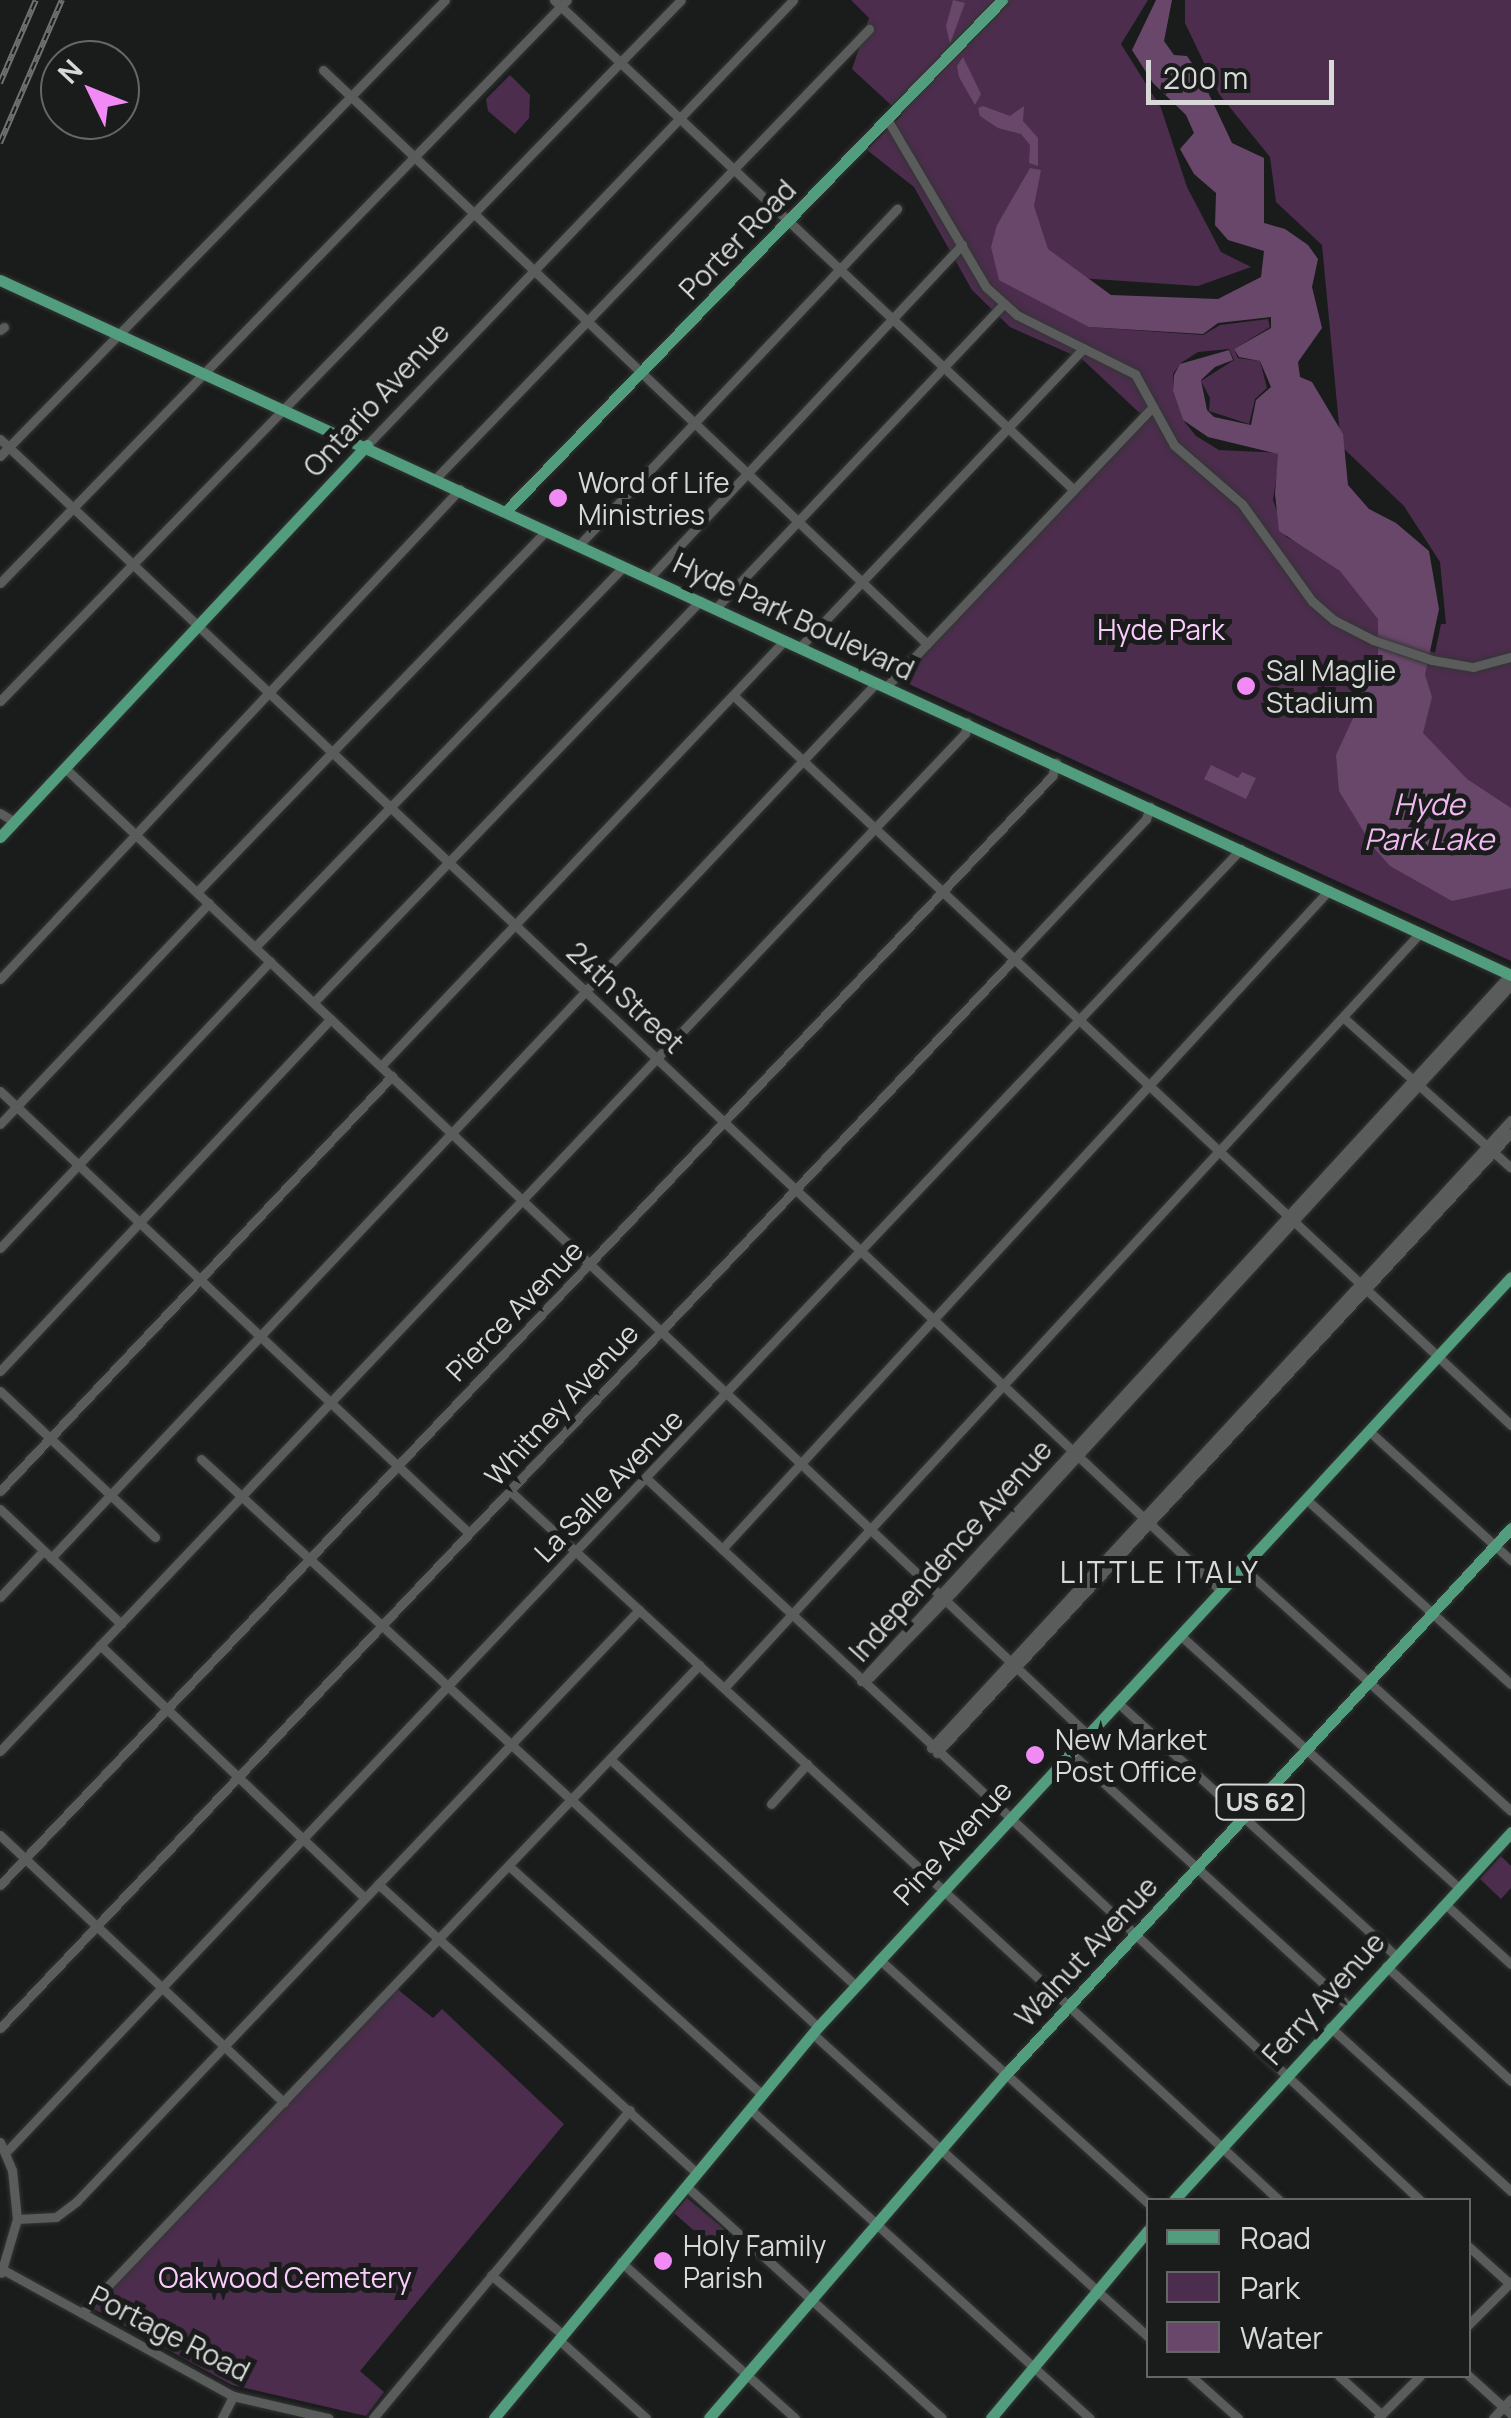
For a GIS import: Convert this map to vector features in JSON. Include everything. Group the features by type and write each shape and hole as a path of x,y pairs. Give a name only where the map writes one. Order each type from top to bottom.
{"main road":[{"name":"Porter Road","path":"506,510 1002,0"},
{"name":"Hyde Park Boulevard","path":"3,282 118,337 367,445 1510,974"},
{"name":"Ontario Avenue","path":"0,838 367,445"},
{"name":"Pine Avenue","path":"494,2418 855,1985 1436,1357 1506,1293 1511,1277"},
{"name":"Walnut Avenue","path":"709,2418 939,2148 1511,1528"},
{"name":"Ferry Avenue","path":"1176,2198 1511,1832"},
{"path":"991,2418 1146,2232"}],"street":[{"path":"0,456 445,0"},
{"path":"0,701 681,0"},
{"name":"Ontario Avenue","path":"367,445 793,0"},
{"path":"0,583 561,2 1074,490"},
{"path":"436,478 869,29"},
{"path":"322,70 927,644"},
{"path":"888,119 986,288 1003,306 1134,374 1174,445 1242,504 1312,601 1334,620 1375,641 1430,660 1474,667 1511,657"},
{"path":"579,545 897,209"},
{"path":"650,577 962,246"},
{"path":"716,608 1003,306"},
{"path":"800,646 1084,348"},
{"path":"0,1597 110,1496 804,759 927,644 1153,407"},
{"name":"24th Street","path":"0,439 1220,1590"},
{"path":"0,979 460,489"},
{"path":"197,892 546,530"},
{"path":"255,948 624,566"},
{"path":"314,1002 700,601"},
{"path":"381,1066 785,640"},
{"path":"733,695 1511,1424"},
{"path":"0,1751 964,733 968,722"},
{"name":"Pierce Avenue","path":"0,1885 1052,776 1056,763"},
{"path":"65,768 1087,1734"},
{"name":"Whitney Avenue","path":"0,2028 1016,958 1146,819 1150,807"},
{"path":"0,812 15,822"},
{"name":"La Salle Avenue","path":"7,2152 1242,849"},
{"path":"722,1549 1329,890"},
{"path":"0,1124 209,902"},
{"path":"724,1688 1421,932"},
{"path":"0,1248 270,961"},
{"name":"Independence Avenue","path":"1415,1085 1510,974"},
{"name":"Independence Avenue","path":"861,1681 1511,984"},
{"path":"1344,1018 1511,1168"},
{"path":"0,1371 331,1019"},
{"path":"0,1492 392,1076"},
{"path":"0,1091 469,1533"},
{"path":"934,1751 1490,1150 1511,1120"},
{"path":"1490,1150 1511,1133"},
{"path":"0,1392 155,1537"},
{"path":"1368,1432 1511,1560"},
{"path":"201,1459 939,2148 1146,2335"},
{"path":"646,1478 934,1751 1418,2198"},
{"path":"510,1491 1277,2198"},
{"path":"1306,1500 1511,1684"},
{"path":"0,1509 121,1624"},
{"path":"1242,1566 1511,1812"},
{"path":"17,2219 46,2220 66,2212 639,1610"},
{"path":"1180,1634 1459,1888"},
{"path":"100,1645 365,1898"},
{"path":"82,2313 698,1665"},
{"path":"1117,1702 1396,1956"},
{"path":"1070,1752 1348,2008"},
{"path":"610,1759 855,1985"},
{"path":"771,1804 806,1764"},
{"path":"0,1835 284,2103"},
{"path":"509,1866 762,2096"},
{"path":"378,1884 697,2173"},
{"path":"1445,1904 1511,1964"},
{"path":"879,1959 1146,2200"},
{"path":"1386,1966 1511,2081"},
{"path":"1330,2027 1511,2192"},
{"path":"373,2418 630,2110"},
{"path":"750,2110 1087,2417"},
{"path":"0,2142 7,2152 17,2219 1,2271"},
{"path":"686,2186 942,2418"},
{"path":"1471,2249 1510,2282 1471,2322"},
{"path":"621,2262 795,2418"},
{"name":"Portage Road","path":"1,2271 233,2396 328,2418"},
{"path":"491,2275 646,2418"},
{"path":"1471,2377 1509,2406 1493,2418"},
{"path":"1193,2378 1238,2418"},
{"path":"1341,2378 1380,2416 1418,2378"},
{"path":"222,2418 233,2396"}],"green space":[{"name":"Hyde Park","path":"851,0 1148,0 1121,44 1161,108 1187,187 1221,252 1251,267 1198,286 1064,277 1089,327 1203,335 1220,325 1268,319 1270,327 1234,349 1238,358 1260,361 1267,388 1255,399 1249,424 1209,411 1210,398 1201,381 1234,360 1229,349 1198,352 1173,374 1173,391 1183,420 1196,436 1219,450 1280,453 1273,500 1286,537 1335,560 1378,614 1385,636 1435,653 1441,624 1446,624 1440,562 1404,506 1341,446 1322,245 1276,202 1270,157 1219,94 1185,23 1185,0 1511,0 1511,961 900,680 1146,419 1082,359 1010,327 972,290 914,187 867,150 902,115 852,69 869,18"},
{"path":"510,75 530,95 529,118 515,134 488,111 486,99"},
{"path":"1501,1856 1511,1866 1511,1888 1501,1899 1480,1879"},
{"name":"Oakwood Cemetery","path":"396,1988 433,2018 442,2009 564,2124 360,2371 384,2392 366,2416 232,2385 92,2308"},
{"path":"687,2198 724,2229 700,2257 693,2251 699,2235 674,2213"}],"water":[{"path":"953,0 965,3 950,44 946,26"},
{"name":"Hyde Park Lake","path":"1156,0 1172,0 1164,41 1174,55 1187,56 1200,75 1232,143 1264,158 1264,223 1285,229 1308,245 1318,259 1312,287 1322,328 1298,362 1300,377 1312,382 1343,434 1348,485 1369,509 1396,523 1429,551 1439,609 1425,675 1432,697 1423,733 1467,779 1511,808 1511,888 1452,901 1390,866 1373,847 1339,791 1336,755 1378,664 1378,619 1340,571 1279,531 1275,494 1278,454 1208,437 1183,420 1173,391 1174,375 1180,364 1229,350 1233,360 1215,367 1201,380 1207,410 1214,417 1251,425 1256,400 1271,387 1260,361 1239,357 1234,349 1271,328 1271,317 1218,323 1203,334 1089,327 999,280 991,247 997,225 1030,168 1041,170 1034,206 1048,249 1111,295 1218,299 1261,277 1264,251 1228,240 1215,225 1216,193 1194,174 1180,149 1194,133 1186,115 1153,83 1132,50"},
{"path":"963,57 981,94 975,105 959,77 957,66"},
{"path":"983,106 1010,116 1024,106 1023,121 1038,138 1038,166 1029,163 1030,145 1021,134 998,128 980,116 978,108"},
{"path":"1211,765 1238,778 1242,772 1256,778 1246,799 1204,779"}],"railway":[{"path":"0,83 36,0"},
{"path":"0,143 62,0"}],"place":[{"name":"Word of Life Ministries","path":"558,498"},
{"name":"Sal Maglie Stadium","path":"1246,686"},
{"name":"New Market Post Office","path":"1035,1755"},
{"name":"Holy Family Parish","path":"663,2261"}],"district":[{"name":"LITTLE ITALY","path":"1160,1572"}]}
